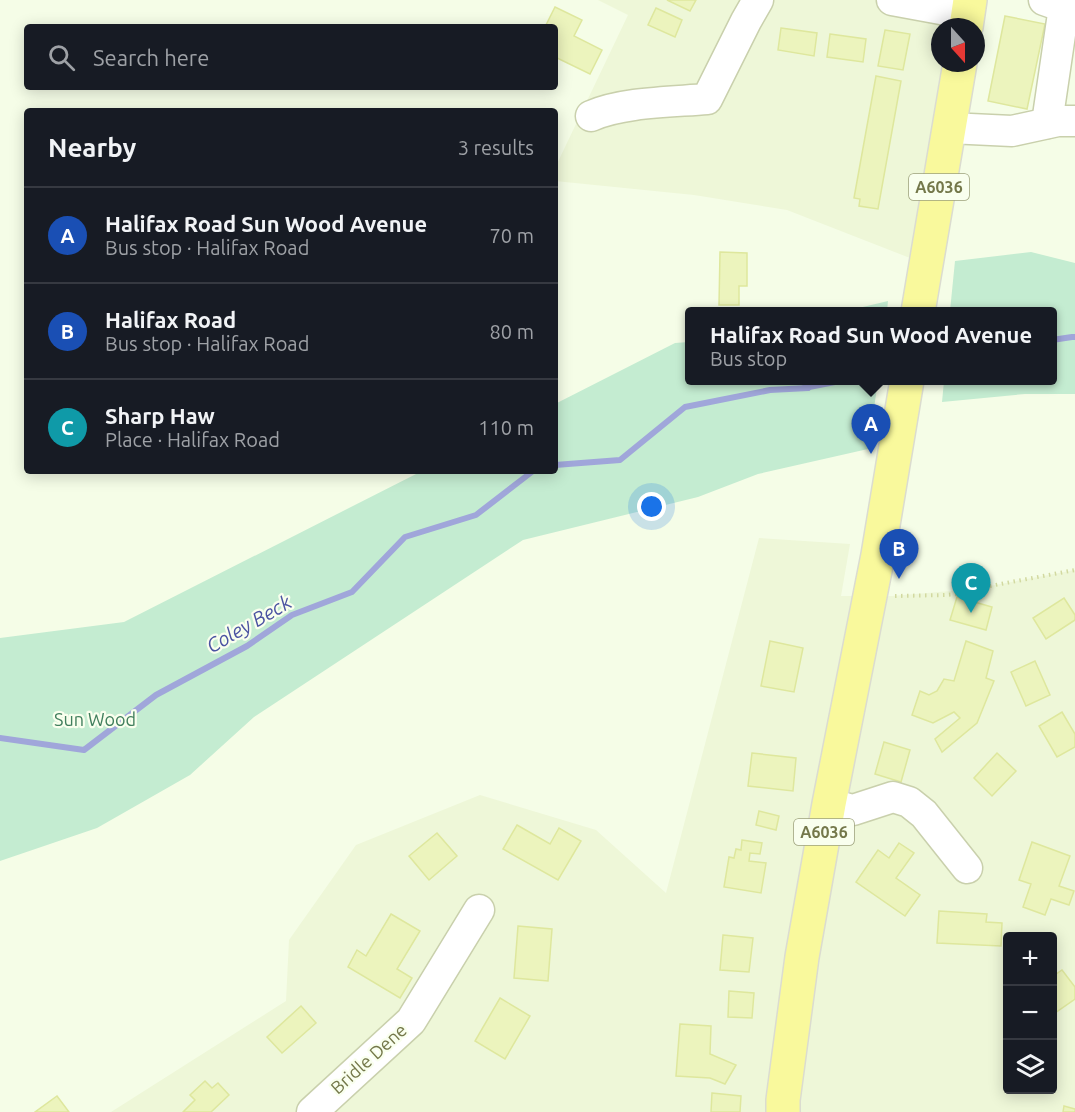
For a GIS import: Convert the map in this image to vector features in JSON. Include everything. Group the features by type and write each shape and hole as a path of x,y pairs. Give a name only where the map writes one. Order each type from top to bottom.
{"highway":[{"name":"A6036","path":"919,307 958,72"},
{"name":"A6036","path":"783,1112 802,957 870,596 906,385"}],"street":[{"path":"591,116 622,107 706,99 758,0"},
{"path":"892,0 968,14"},
{"path":"949,128 1012,131 1061,122 1064,7 1044,0"},
{"path":"830,804 854,810 892,797 909,802 924,814 967,868"},
{"name":"Bridle Dene","path":"312,1112 411,1022 478,910"}],"path":[{"path":"870,596 958,594 1075,570"}],"shaded area":[{"path":"598,0 952,0 949,18 931,18 931,72 941,72 910,258 787,210 694,195 558,181 558,162 628,15"},
{"path":"759,538 850,544 841,596 892,596 974,589 1075,570 1075,1112 111,1112 286,1001 289,940 356,845 480,795 596,830 666,893"}],"green space":[{"path":"1031,252 1075,263 1075,394 1025,394 942,402 944,385 1057,385 1057,307 950,307 955,261"},
{"path":"888,301 887,307 863,307"},
{"name":"Sun Wood","path":"685,342 685,385 877,385 868,449 758,474 698,497 523,540 254,717 190,775 97,828 0,861 0,638 124,622 416,474 558,474 558,402 675,343"}],"building":[{"path":"667,0 696,0 690,11"},
{"path":"555,7 582,20 574,36 602,50 590,74 558,58 558,24 546,24"},
{"path":"656,8 682,20 675,37 648,25"},
{"path":"1005,16 1045,24 1027,109 988,101"},
{"path":"781,28 817,33 814,56 778,50"},
{"path":"885,30 910,34 903,70 878,66"},
{"path":"830,34 866,39 863,62 827,57"},
{"path":"876,76 901,81 878,209 859,206 860,199 854,198"},
{"path":"720,252 747,253 747,286 739,286 739,305 719,305"},
{"path":"957,597 992,607 986,630 950,620"},
{"path":"1064,598 1075,615 1075,620 1046,639 1033,618"},
{"path":"770,641 803,648 794,692 761,686"},
{"path":"966,641 993,651 986,678 994,681 977,723 942,752 935,739 960,718 954,712 933,723 912,715 920,691 929,695 937,691 944,679 954,681"},
{"path":"1035,661 1050,695 1026,706 1011,672"},
{"path":"1062,712 1075,734 1075,747 1057,757 1039,726"},
{"path":"884,742 910,750 901,782 875,774"},
{"path":"752,753 796,758 793,791 748,786"},
{"path":"997,753 1016,771 992,796 974,778"},
{"path":"759,811 779,816 776,830 756,825"},
{"path":"517,825 550,844 559,828 581,841 558,880 503,849"},
{"path":"437,833 457,856 429,880 409,856"},
{"path":"742,840 762,843 760,854 750,853 749,861 766,863 761,893 724,887 729,857 734,858 736,849 741,850"},
{"path":"1032,842 1070,856 1059,886 1074,891 1069,905 1051,899 1045,915 1023,907 1031,884 1019,880"},
{"path":"899,843 914,853 896,878 920,895 905,916 856,882 878,850 889,858"},
{"path":"939,911 987,914 986,922 1002,923 1001,946 937,943"},
{"path":"391,914 420,931 397,969 412,978 400,998 348,967 357,950 366,956"},
{"path":"518,926 552,929 548,981 514,978"},
{"path":"723,935 753,938 749,972 720,970"},
{"path":"1062,970 1075,987 1075,999 1057,1012 1057,986 1057,974"},
{"path":"729,991 754,993 752,1018 728,1017"},
{"path":"500,998 530,1016 505,1059 475,1041"},
{"path":"301,1006 316,1023 282,1053 267,1037"},
{"path":"680,1024 711,1026 710,1054 736,1065 725,1084 710,1078 676,1076"},
{"path":"205,1081 212,1088 218,1083 229,1095 211,1112 183,1112 195,1100 190,1095"},
{"path":"712,1093 741,1096 740,1112 711,1112"},
{"path":"57,1096 69,1112 35,1112"},
{"path":"1064,1106 1075,1109 1075,1112 1063,1112"}],"waterway":[{"name":"Coley Beck","path":"1057,339 1075,337"},
{"name":"Coley Beck","path":"804,388 819,385"},
{"name":"Coley Beck","path":"558,465 620,460 685,407 770,390 808,388"},
{"name":"Coley Beck","path":"0,738 84,750 156,695 247,646 292,615 352,592 405,537 476,515 529,474"}],"place":[{"name":"Halifax Road Sun Wood Avenue","path":"871,454"},
{"name":"Halifax Road","path":"899,579"},
{"name":"Sharp Haw","path":"971,613"}]}
